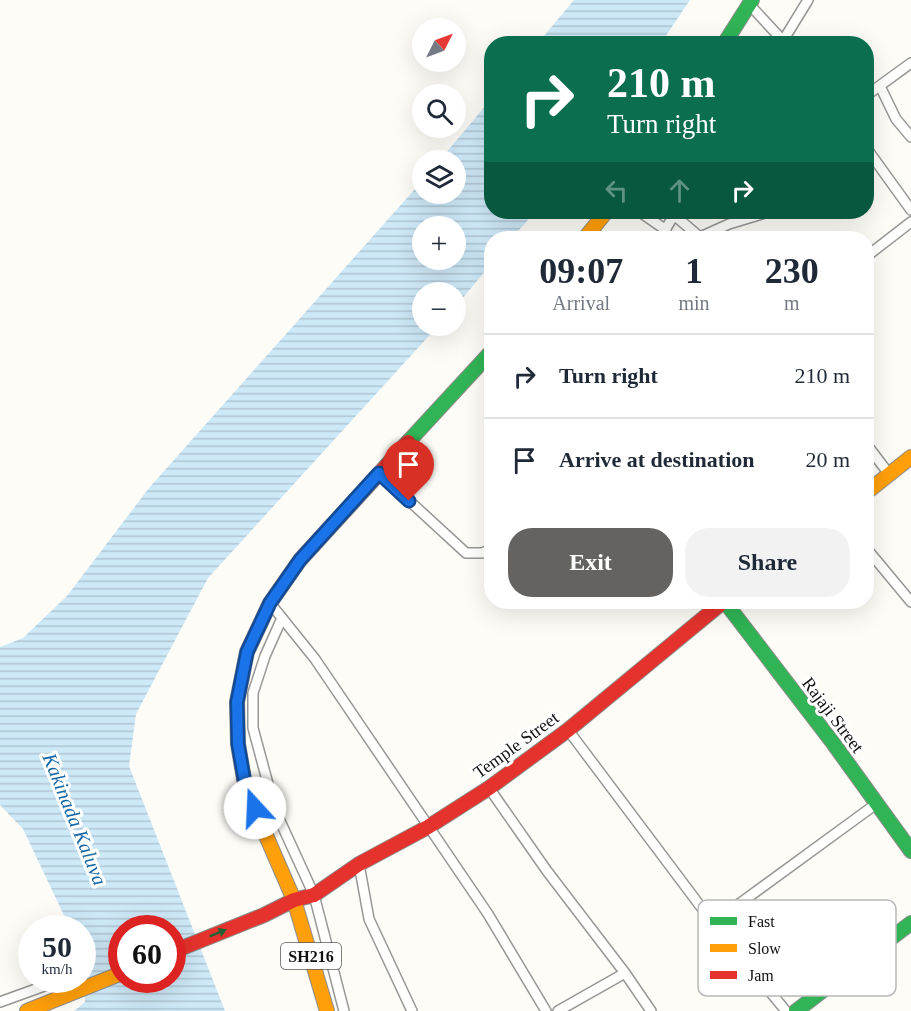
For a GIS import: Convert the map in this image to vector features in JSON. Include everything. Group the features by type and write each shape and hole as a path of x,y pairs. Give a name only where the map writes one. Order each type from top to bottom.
{"main road":[{"path":"729,36 751,2"},
{"path":"591,231 600,219"},
{"name":"SH216","path":"327,1011 294,900 264,833 244,778 238,744 237,702 247,652 270,603 300,560 484,360"},
{"path":"874,487 911,457"},
{"name":"Temple Street","path":"314,895 359,864 428,827 489,788 568,730 715,609"},
{"name":"Rajaji Street","path":"729,609 833,743 911,850"},
{"path":"186,946 264,915 294,900 314,895"},
{"path":"896,934 911,923"},
{"path":"27,1011 108,979"},
{"path":"796,1011 816,996"}],"street":[{"path":"787,36 808,0"},
{"path":"751,2 778,36"},
{"path":"874,90 911,63"},
{"path":"880,86 896,118 911,137"},
{"path":"874,159 911,210"},
{"path":"647,219 660,231"},
{"path":"681,219 693,231"},
{"path":"714,231 746,219"},
{"path":"874,251 911,222"},
{"path":"874,454 890,474"},
{"path":"379,473 466,554 484,552"},
{"path":"874,557 911,602"},
{"path":"270,603 315,659 488,914 546,1011"},
{"path":"282,618 265,656 253,693 252,728 275,810 314,895 344,1011"},
{"path":"568,730 698,903"},
{"path":"489,788 547,871 651,1011"},
{"path":"745,900 876,804"},
{"path":"359,864 369,919 412,1011"},
{"path":"558,1011 624,974"},
{"path":"0,1002 25,993"},
{"path":"774,996 786,1011"}],"water":[{"path":"574,0 690,0 666,36 544,36"},
{"name":"Kakinada Kaluva","path":"484,108 484,219 529,219 518,231 484,231 484,273 466,294 466,282 412,282 412,336 429,336 208,578 136,714 129,766 225,1011 74,1011 85,1002 85,993 96,993 96,915 64,915 23,829 0,805 0,647 23,638 67,596 149,488 412,192 412,204 466,204 466,150 448,150 458,138 466,138 466,129"}],"traffic: fast":[{"path":"729,36 752,0"},
{"path":"408,442 484,360"},
{"path":"730,609 833,743 911,851"},
{"path":"896,934 911,923"},
{"path":"796,1011 816,996"}],"traffic: slow":[{"path":"591,231 600,219"},
{"path":"874,486 911,457"},
{"path":"244,779 294,900 327,1011"},
{"path":"27,1011 108,979"}],"traffic: jam":[{"path":"244,779 238,744 237,702 247,652 270,603 300,560 408,442"},
{"path":"314,895 359,864 428,827 489,788 568,730 715,609"},
{"path":"186,946 264,915 294,900 314,895"}],"route":[{"path":"255,808 244,778 238,744 237,702 247,652 270,603 300,560 379,473 409,501"}]}
